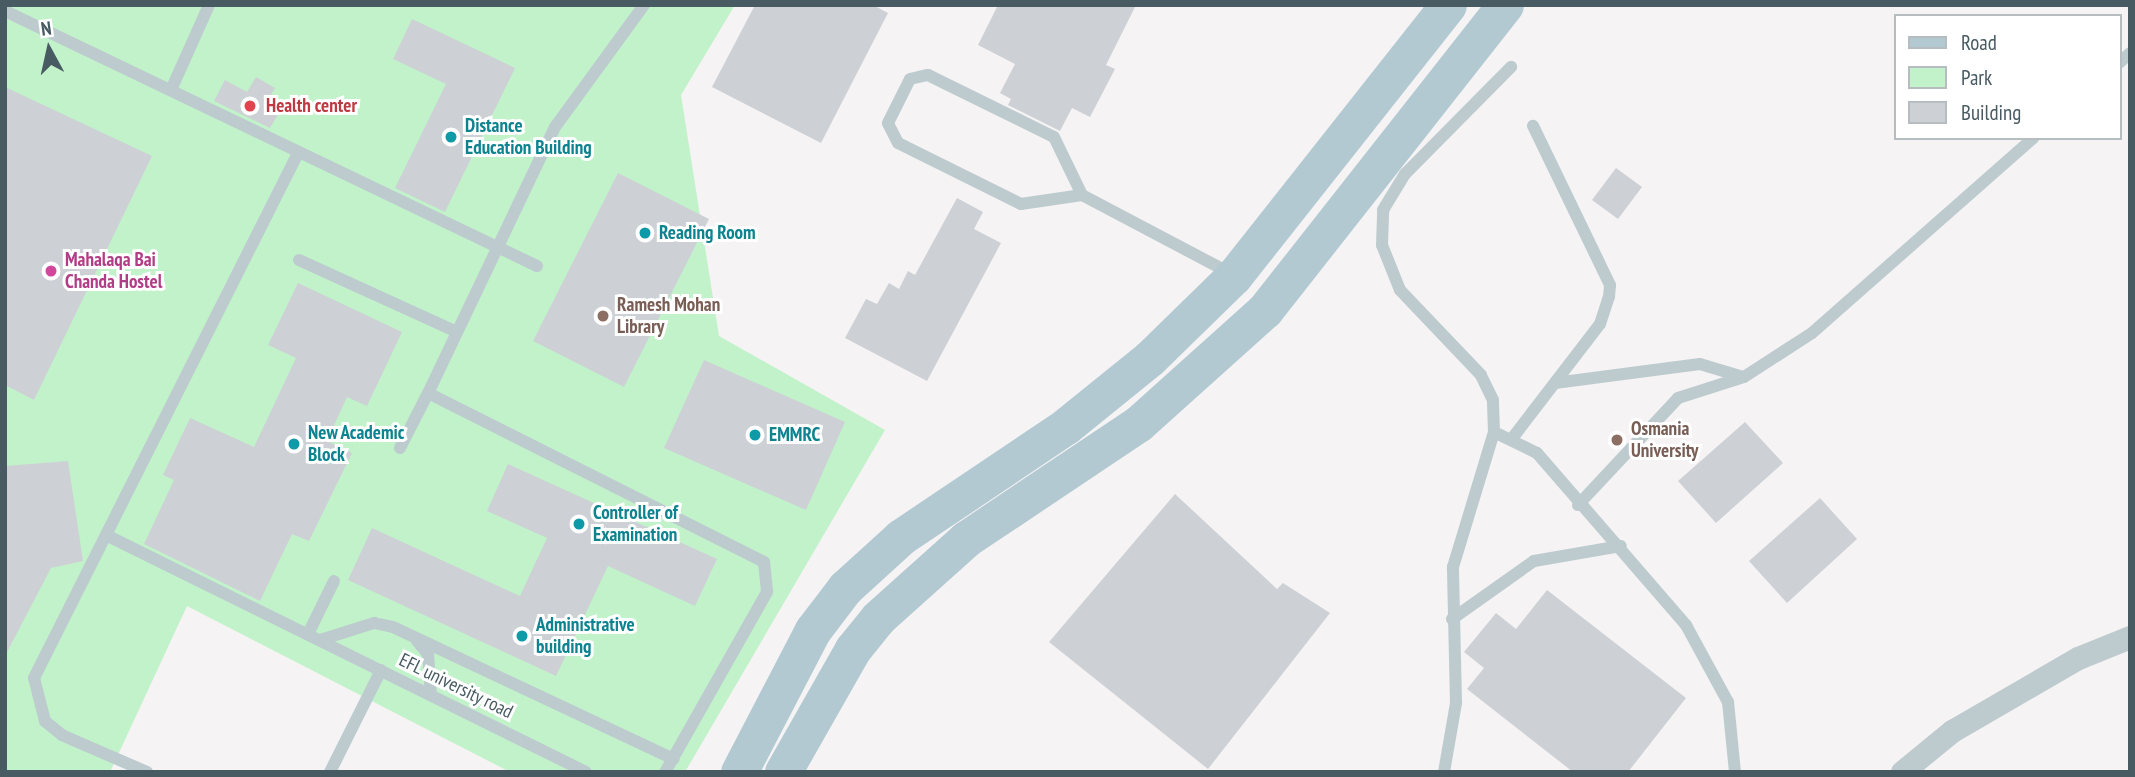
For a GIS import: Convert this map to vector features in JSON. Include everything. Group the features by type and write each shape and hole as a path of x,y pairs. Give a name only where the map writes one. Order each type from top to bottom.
{"main road":[{"path":"739,772 813,630 845,589 901,537 1066,426 1150,358 1234,276 1448,5"},
{"path":"783,772 853,649 878,618 966,538 1138,424 1265,310 1505,5"}],"street":[{"path":"1902,772 1952,731 2078,658 2130,637"}],"lane":[{"path":"172,90 209,5"},
{"path":"400,448 494,248 555,127 644,5"},
{"path":"5,11 172,90 297,155 537,266"},
{"path":"1444,772 1456,703 1452,619 1460,534 1494,432 1493,400 1482,374 1400,290 1382,245 1383,209 1405,173 1511,66"},
{"path":"1082,195 1021,204 898,143 888,123 910,79 928,75 1054,137 1082,195 1234,276"},
{"path":"1514,436 1600,324 1609,285 1533,126"},
{"path":"1578,505 1678,398 1744,377 1812,333 2032,140"},
{"path":"147,772 61,735 36,703 34,678 297,155"},
{"path":"299,260 455,331"},
{"path":"1555,383 1700,364 1744,377"},
{"path":"428,393 764,562 767,592 665,772"},
{"path":"1494,432 1514,436 1537,453 1578,505 1621,546 1707,660 1728,702 1735,772"},
{"name":"EFL university road","path":"106,536 586,772"},
{"path":"1452,619 1534,561 1621,546"},
{"path":"314,637 334,581"},
{"path":"314,637 374,623 415,638 673,759"},
{"path":"415,638 428,654 432,695"},
{"path":"330,772 381,670"}],"green space":[{"path":"5,5 735,5 681,95 719,336 885,430 685,772 510,772 187,606 110,772 5,772"}],"building":[{"path":"755,5 873,5 888,13 821,143 712,87"},
{"path":"998,5 1136,5 1106,65 1115,69 1090,117 1072,108 1060,131 1008,105 1011,99 1000,93 1015,64 978,45"},
{"name":"Distance Education Building","path":"412,19 515,68 445,212 395,188 446,84 393,59"},
{"name":"Health center","path":"256,77 275,88 266,103 280,111 270,128 214,101 225,80 247,92"},
{"name":"Mahalaqa Bai Chanda Hostel","path":"5,87 152,156 34,400 5,385"},
{"path":"1616,168 1642,187 1618,219 1592,200"},
{"path":"618,173 709,219 624,387 533,341"},
{"path":"957,198 983,212 974,229 1001,243 927,381 845,338 866,299 877,304 889,283 899,289 908,271 915,275"},
{"name":"New Academic Block","path":"298,283 402,332 367,406 347,397 327,441 352,453 309,541 292,534 260,601 144,544 174,480 163,475 190,418 254,447 296,358 268,345"},
{"name":"EMMRC","path":"704,360 845,422 806,510 664,448"},
{"path":"1745,422 1783,463 1716,523 1678,481"},
{"path":"68,461 83,561 51,568 5,656 5,466"},
{"path":"508,464 717,559 695,606 608,566 556,676 348,580 372,528 520,596 547,538 487,511"},
{"path":"1175,494 1277,589 1283,583 1330,613 1208,769 1049,642"},
{"path":"1820,498 1857,539 1787,603 1749,561"},
{"path":"1547,590 1686,698 1628,772 1573,772 1467,689 1484,668 1464,652 1496,613 1516,629"}],"place":[{"name":"Health center","path":"250,106"},
{"name":"Distance Education Building","path":"451,137"},
{"name":"Reading Room","path":"645,233"},
{"name":"Mahalaqa Bai Chanda Hostel","path":"51,271"},
{"name":"Ramesh Mohan Library","path":"603,316"},
{"name":"EMMRC","path":"755,435"},
{"name":"Osmania University","path":"1617,440"},
{"name":"New Academic Block","path":"294,444"},
{"name":"Controller of Examination","path":"579,524"},
{"name":"Administrative building","path":"522,636"}]}
